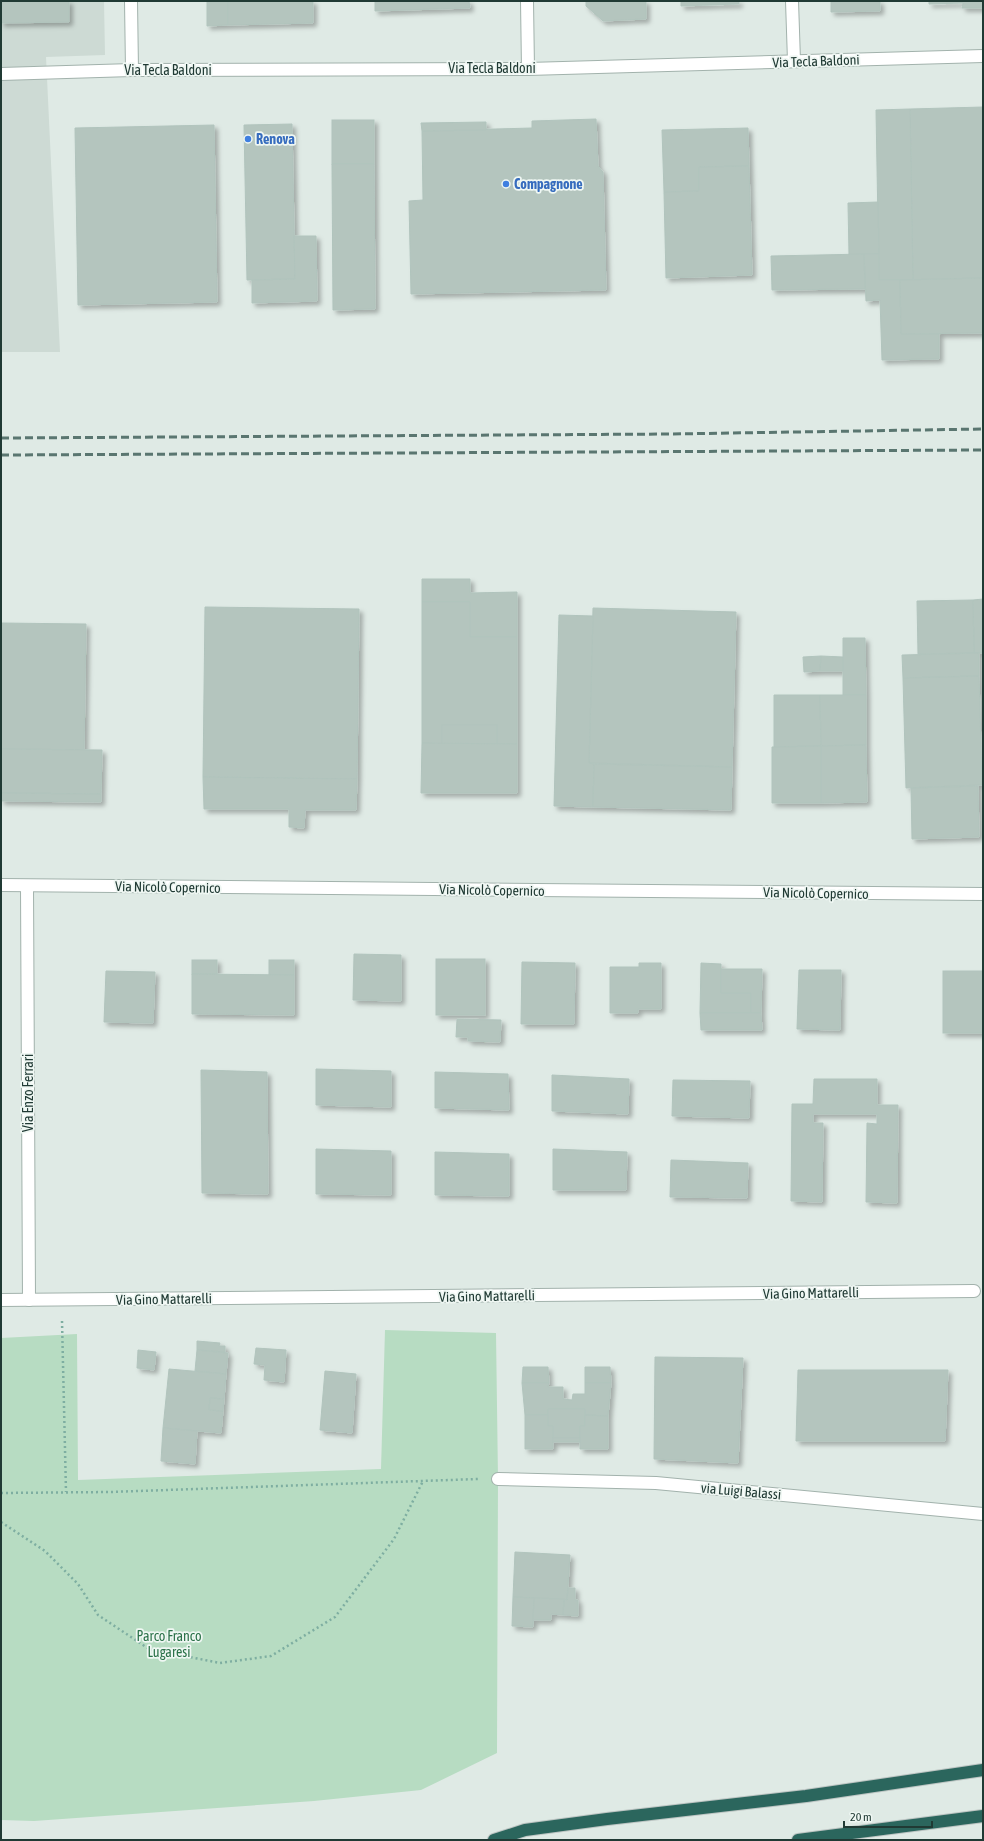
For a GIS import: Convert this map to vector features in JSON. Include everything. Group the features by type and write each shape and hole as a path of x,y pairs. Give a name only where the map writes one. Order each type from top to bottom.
{"highway":[{"path":"494,1840 525,1830 607,1818 806,1796 983,1770"},
{"path":"798,1840 983,1816"}],"street":[{"path":"131,1 132,70"},
{"path":"528,1 528,68"},
{"path":"792,1 794,61"},
{"name":"Via Tecla Baldoni","path":"1,74 132,70 528,68 983,56"},
{"name":"Via Nicolò Copernico","path":"1,885 983,894"},
{"name":"Via Enzo Ferrari","path":"27,886 29,1300"},
{"name":"Via Gino Mattarelli","path":"1,1300 974,1291"},
{"name":"via Luigi Balassi","path":"498,1478 656,1483 983,1514"}],"path":[{"path":"62,1299 66,1492"},
{"path":"1,1493 498,1478"},
{"path":"1,1522 45,1551 78,1584 98,1615 149,1649 220,1663 271,1656 335,1617 394,1539 423,1481"}],"shaded area":[{"path":"1,1 104,1 105,55 46,57 60,352 1,352"}],"green space":[{"name":"Parco Franco Lugaresi","path":"385,1330 496,1333 498,1479 497,1753 421,1790 314,1801 34,1821 1,1820 1,1338 77,1334 78,1480 381,1469"}],"building":[{"path":"1,1 69,1 69,22 1,23"},
{"path":"207,1 228,1 228,25 207,26"},
{"path":"228,1 313,1 313,23 228,25"},
{"path":"375,1 469,1 470,8 375,11"},
{"path":"586,1 646,1 646,19 603,21 586,6"},
{"path":"681,1 739,1 739,4 681,6"},
{"path":"831,1 880,1 880,11 831,12"},
{"path":"929,1 983,1 983,8 962,8 963,3 929,4"},
{"path":"983,107 983,278 913,280 910,109"},
{"path":"910,109 913,280 879,280 876,110"},
{"path":"596,119 598,166 603,172 606,290 411,294 409,201 423,200 422,131 532,128 532,121"},
{"path":"332,120 374,120 374,164 332,164"},
{"path":"486,122 486,130 422,131 421,123"},
{"path":"292,124 295,279 247,280 244,125"},
{"path":"214,125 217,302 78,305 75,128"},
{"path":"748,128 749,166 699,167 699,191 664,192 662,130"},
{"path":"332,164 374,164 375,309 333,310"},
{"path":"749,166 752,275 666,278 664,192 699,191 699,167"},
{"path":"878,202 879,254 849,255 848,203"},
{"path":"294,236 316,236 317,301 252,303 252,280 295,279"},
{"path":"864,254 879,254 879,280 900,280 901,334 939,334 939,359 882,360 880,300 866,301"},
{"path":"864,254 865,289 772,290 771,256"},
{"path":"983,278 983,333 901,334 900,280"},
{"path":"422,579 470,579 470,593 517,592 517,637 470,637 470,602 422,602"},
{"path":"983,599 983,653 974,653 973,600"},
{"path":"973,600 974,653 918,654 917,601"},
{"path":"422,602 470,602 470,637 517,637 517,744 497,744 497,725 442,725 442,744 422,743"},
{"path":"205,607 359,609 357,779 203,777"},
{"path":"593,608 736,612 732,767 589,763"},
{"path":"559,615 593,616 589,763 594,764 593,807 554,806"},
{"path":"1,623 86,624 84,750 1,749"},
{"path":"843,638 865,638 866,695 843,695"},
{"path":"979,653 979,676 903,678 902,655"},
{"path":"821,656 820,671 804,672 803,657"},
{"path":"821,656 843,657 843,671 820,671"},
{"path":"979,676 982,785 906,788 903,678"},
{"path":"774,695 820,695 821,746 774,747"},
{"path":"820,695 866,695 866,745 821,746"},
{"path":"442,725 497,725 497,744 442,744"},
{"path":"422,743 517,744 517,793 421,793"},
{"path":"866,745 867,802 821,803 821,746"},
{"path":"821,746 821,803 772,803 772,747"},
{"path":"1,749 102,750 101,794 1,793"},
{"path":"594,764 732,767 731,810 593,807"},
{"path":"203,777 357,779 356,810 305,810 304,828 289,827 289,809 204,809"},
{"path":"978,786 979,837 912,839 911,788"},
{"path":"1,793 101,794 101,802 1,801"},
{"path":"354,954 401,955 401,1001 353,1000"},
{"path":"436,959 485,959 485,1015 436,1015"},
{"path":"192,960 217,960 217,974 192,974"},
{"path":"269,960 294,960 294,975 269,975"},
{"path":"522,962 575,963 574,1024 521,1024"},
{"path":"639,963 661,963 661,1009 638,1009 638,1013 610,1013 610,967 639,967"},
{"path":"701,963 721,964 721,993 751,993 751,1013 700,1013"},
{"path":"721,969 762,969 761,1013 751,1013 751,993 721,993"},
{"path":"799,970 841,970 840,1030 797,1029"},
{"path":"106,971 155,972 153,1023 104,1022"},
{"path":"943,971 983,971 983,1033 943,1033"},
{"path":"192,974 294,975 294,1015 192,1014"},
{"path":"700,1013 761,1013 762,1030 701,1030"},
{"path":"457,1019 501,1020 500,1042 468,1041 468,1037 456,1037"},
{"path":"316,1069 391,1071 391,1107 316,1105"},
{"path":"201,1070 267,1072 268,1194 202,1193"},
{"path":"435,1072 508,1074 509,1110 435,1108"},
{"path":"552,1075 629,1079 628,1114 552,1111"},
{"path":"814,1079 877,1079 877,1105 898,1105 897,1203 866,1202 867,1123 877,1124 877,1114 813,1114 813,1123 823,1123 822,1202 791,1201 792,1104 813,1104"},
{"path":"673,1080 750,1081 749,1118 672,1116"},
{"path":"316,1149 391,1151 391,1195 316,1194"},
{"path":"553,1149 627,1152 626,1190 553,1190"},
{"path":"435,1152 509,1154 509,1196 435,1195"},
{"path":"671,1160 748,1163 747,1198 670,1197"},
{"path":"197,1341 220,1343 219,1346 225,1346 225,1352 197,1350"},
{"path":"256,1348 286,1350 284,1382 264,1380 265,1365 254,1364"},
{"path":"138,1350 156,1352 154,1370 137,1368"},
{"path":"197,1350 228,1353 226,1374 195,1371"},
{"path":"655,1357 743,1358 738,1463 654,1459"},
{"path":"523,1367 548,1367 549,1383 522,1383"},
{"path":"585,1367 610,1367 611,1383 585,1383"},
{"path":"169,1369 226,1374 224,1399 210,1398 209,1410 223,1411 221,1433 163,1428"},
{"path":"798,1370 948,1370 945,1441 796,1441"},
{"path":"325,1371 356,1374 352,1433 320,1430"},
{"path":"522,1383 549,1383 548,1387 563,1387 563,1399 572,1400 573,1394 585,1394 585,1383 611,1383 608,1416 585,1415 585,1409 548,1409 548,1415 525,1415"},
{"path":"210,1398 224,1399 223,1411 209,1410"},
{"path":"548,1409 585,1409 585,1426 580,1426 580,1438 553,1438 553,1426 548,1426"},
{"path":"525,1415 548,1415 548,1426 553,1426 553,1449 525,1449"},
{"path":"585,1415 608,1416 608,1449 580,1449 580,1426 585,1426"},
{"path":"163,1428 197,1431 195,1464 161,1461"},
{"path":"553,1438 580,1438 580,1442 553,1442"},
{"path":"515,1552 570,1555 567,1600 513,1597"},
{"path":"568,1588 575,1588 575,1600 578,1600 578,1616 563,1615 564,1599 567,1600"},
{"path":"513,1597 534,1598 533,1627 512,1626"},
{"path":"534,1598 564,1599 563,1615 551,1614 551,1620 533,1620"}],"railway":[{"path":"1,438 670,434 983,429"},
{"path":"1,455 983,450"}],"place":[{"name":"Renova","path":"248,139"},
{"name":"Compagnone","path":"506,184"}]}
